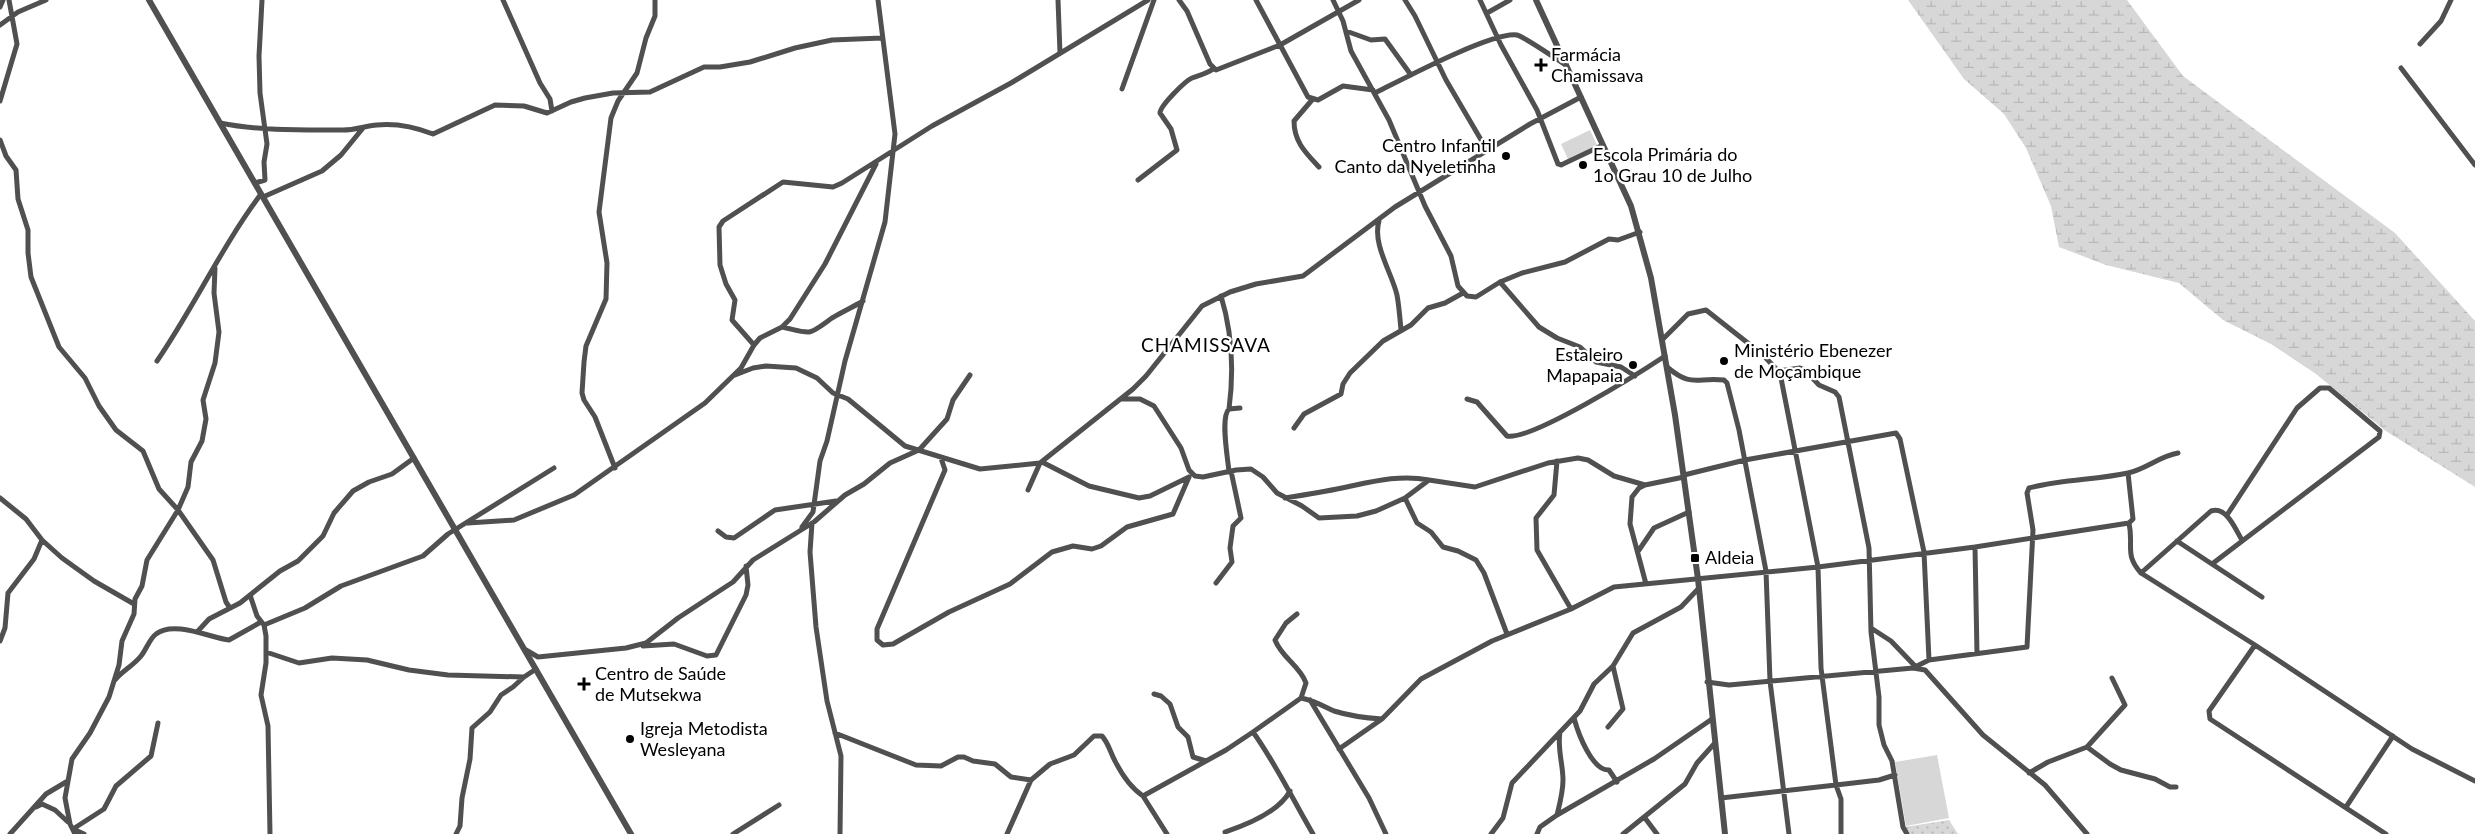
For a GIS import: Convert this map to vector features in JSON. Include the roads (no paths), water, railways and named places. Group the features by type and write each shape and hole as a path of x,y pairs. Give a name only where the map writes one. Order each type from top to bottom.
{"street":[{"path":"0,7 3,0"},
{"path":"0,101 17,44 8,0"},
{"path":"0,25 11,17 46,0"},
{"path":"149,0 631,834"},
{"path":"255,183 265,180 265,127 258,56 262,0"},
{"path":"503,0 540,83 550,99 552,111"},
{"path":"614,468 595,417 584,400 582,378 586,346 606,299 606,254 599,212 601,182 608,153 611,118 623,92 637,73 655,16 655,0"},
{"path":"800,530 808,520 814,506 820,461 828,441 837,394 885,222 895,134 878,0"},
{"path":"1058,0 1060,53"},
{"path":"754,345 732,320 735,300 726,284 720,265 720,227 723,221 783,182 833,187 880,160 932,126 1011,83 1148,0"},
{"path":"1122,89 1154,0"},
{"path":"1179,0 1187,11 1213,69"},
{"path":"1256,0 1308,97 1312,100 1318,100 1343,86 1374,92 1437,62 1498,38 1514,35 1524,37 1536,48 1567,66"},
{"path":"1333,0 1346,31 1351,51 1374,92 1451,256 1458,286 1463,293 1476,297 1500,282 1526,272 1558,265 1609,240 1618,240 1640,232"},
{"path":"1138,180 1177,150 1171,129 1160,113 1161,106 1191,78 1201,77 1213,69 1226,67 1280,45 1358,0"},
{"path":"1404,0 1415,16 1437,62 1487,150"},
{"path":"1480,0 1540,118 1559,164 1603,145"},
{"path":"1487,13 1510,0"},
{"path":"1536,0 1622,185 1640,232 1652,278 1684,476 1698,578 1725,834"},
{"path":"2420,44 2441,21 2451,0"},
{"path":"1346,31 1371,40 1385,39 1411,75"},
{"path":"220,123 315,130 364,128 376,125 407,125 433,134 495,106 524,106 545,113 571,102 623,92 650,92 701,68 750,62 795,48 832,40 882,38"},
{"path":"2401,68 2475,166"},
{"path":"1028,490 1041,463 1121,399 1146,376 1197,310 1221,296 1256,284 1304,276 1395,207 1540,118 1581,98"},
{"path":"1312,100 1294,121 1294,130 1299,144 1319,167"},
{"path":"157,362 247,212 262,195 322,171 341,156 364,128"},
{"path":"0,140 6,156 16,170 18,198 28,230 31,277 59,347 85,378 99,406 116,430 143,451 155,484 178,510 213,560 226,602 230,608"},
{"path":"468,523 514,520 574,495 705,403 735,375 760,338 782,327 825,264 880,160"},
{"path":"1379,220 1377,235 1386,270 1397,294 1401,330"},
{"path":"73,829 64,798 72,759 98,719 113,683 119,664 122,641 134,614 134,604 142,586 150,553 178,510 188,487 191,462 202,440 206,420 203,400 216,359 219,332 214,293 215,268"},
{"path":"1500,282 1539,327 1557,338 1580,347 1596,362 1621,366 1634,376"},
{"path":"1294,428 1304,414 1341,394 1343,384 1355,368 1383,341 1411,325 1428,308 1445,303 1463,293"},
{"path":"1216,583 1232,562 1230,548 1233,526 1240,518 1230,471 1225,430 1232,382 1229,331 1221,296"},
{"path":"782,327 805,332 818,330 832,318 863,301"},
{"path":"1662,340 1688,314 1706,310 1763,355 1781,377 1818,566 1822,676 1836,785 1840,799 1841,834"},
{"path":"1467,399 1477,402 1500,430 1510,437 1529,434 1634,376 1665,356"},
{"path":"735,375 753,368 766,366 796,368 817,378 837,394 848,399 898,442 941,458 980,469 1041,463 1088,486 1132,497 1147,497 1189,477 1203,477 1230,471 1254,470 1285,498 1323,519 1367,514 1405,498 1429,480"},
{"path":"1667,367 1680,377 1690,381 1722,379 1726,382 1745,460 1766,571 1770,681 1790,834"},
{"path":"1778,371 1800,368 1819,385 1838,395 1870,560 1871,628 1881,736 1892,761 1903,827 1907,834"},
{"path":"642,646 712,594 733,582 752,560 812,523 839,500 890,463 920,450 947,419 953,400 970,375"},
{"path":"2212,564 2379,436 2380,431 2329,388 2320,388 2297,408 2227,515"},
{"path":"1121,399 1140,399 1154,406 1182,448 1189,470 1195,476"},
{"path":"1229,409 1240,408"},
{"path":"1646,584 1639,550 1630,528 1630,502 1639,488 1745,460 1797,453 1868,436 1896,433 1915,502 1924,552 1929,660"},
{"path":"1708,682 1728,685 1876,673 1914,667 1929,660 2027,648 2033,538 2027,492 2029,488 2064,481 2128,473 2178,453"},
{"path":"198,631 209,619 250,595 280,571 298,560 317,542 327,529 334,513 353,492 369,482 392,474 414,458"},
{"path":"941,458 945,470 877,629 877,640 883,645 894,644 950,612 1010,584 1052,552 1073,546 1092,549 1101,546 1127,527 1173,514 1189,477"},
{"path":"1285,498 1329,491 1369,481 1396,478 1429,480 1475,487 1558,461 1583,458 1614,476 1645,485"},
{"path":"1558,461 1554,495 1536,518 1536,550 1571,609"},
{"path":"113,683 141,657 156,633 179,629 198,631 229,640 262,624 305,608 341,586 423,556 448,534 554,468"},
{"path":"1339,749 1382,719 1421,679 1507,634 1571,609 1611,588 1975,547 2129,523 2133,519 2128,473"},
{"path":"0,498 26,519 42,540 62,558 94,581 134,604"},
{"path":"1405,498 1417,523 1431,532 1443,547 1458,551 1476,560 1484,573 1507,634"},
{"path":"718,531 726,537 734,538 775,510 814,506 839,500"},
{"path":"2141,574 2211,511 2220,510 2227,515 2242,540"},
{"path":"1639,550 1654,528 1689,512"},
{"path":"448,534 450,522"},
{"path":"812,523 811,556 816,627 824,669 826,701 840,744 842,769 840,834"},
{"path":"2129,523 2131,534 2130,557 2141,574 2255,645 2412,749 2475,781"},
{"path":"0,641 5,628 8,593 34,559 42,540"},
{"path":"2177,541 2262,597"},
{"path":"1975,547 1977,654"},
{"path":"524,649 538,656 674,644 707,656 716,655 746,595 748,585 746,566"},
{"path":"1491,834 1503,818 1512,783 1574,718 1594,684 1613,666 1633,633 1681,607 1699,588"},
{"path":"250,595 262,624 266,652 261,695 268,726 270,834"},
{"path":"1143,796 1253,732 1300,698 1306,683 1303,676 1283,656 1276,640 1286,623 1298,614"},
{"path":"1871,628 1890,641 1914,667 1931,674 1958,709 1983,735 2054,795 2087,834"},
{"path":"2255,645 2209,711 2209,716 2386,834"},
{"path":"266,652 299,663 332,658 368,660 409,670 448,675 524,676"},
{"path":"456,834 460,826 462,798 471,757 472,728 490,712 500,695 513,687 534,667 538,656"},
{"path":"1608,727 1622,709 1613,666"},
{"path":"2029,773 2048,762 2070,756 2087,747 2125,706 2112,678"},
{"path":"1154,694 1161,696 1170,704 1178,727 1188,737 1193,757 1206,761"},
{"path":"1300,698 1310,700 1334,711 1357,717 1382,719"},
{"path":"1310,700 1369,798 1386,834"},
{"path":"1574,718 1581,740 1597,764 1602,769 1610,770 1617,782"},
{"path":"1537,834 1540,827 1557,815 1617,782 1712,719"},
{"path":"73,829 104,809 116,786 151,756 158,723"},
{"path":"1557,815 1563,787 1559,744 1560,731"},
{"path":"1253,732 1313,834"},
{"path":"835,733 916,766 941,766 958,757 964,757 973,761 995,764 1011,777 1032,780"},
{"path":"1007,834 1032,780 1046,766 1074,755 1094,736 1102,736 1107,742 1114,760 1126,780 1143,796 1167,834"},
{"path":"2346,807 2393,736"},
{"path":"1623,834 1685,784 1697,763 1714,744"},
{"path":"2087,747 2121,770 2155,779 2170,787 2176,787"},
{"path":"1721,798 1879,780 1895,775"},
{"path":"10,834 46,794 66,782"},
{"path":"1225,832 1244,825 1274,808 1283,802 1290,792"},
{"path":"34,809 42,804 73,829 84,834"},
{"path":"733,834 779,805"},
{"path":"1645,818 1657,834"}],"place":[{"name":"Farmácia Chamissava","path":"1541,65"},
{"name":"Centro Infantil Canto da Nyeletinha","path":"1506,156"},
{"name":"Escola Primária do 1o Grau 10 de Julho","path":"1583,165"},
{"name":"Ministério Ebenezer de Moçambique","path":"1724,361"},
{"name":"Estaleiro Mapapaia","path":"1633,365"},
{"name":"Aldeia","path":"1695,558"},
{"name":"Centro de Saúde de Mutsekwa","path":"584,684"},
{"name":"Igreja Metodista Wesleyana","path":"630,739"}],"district":[{"name":"CHAMISSAVA","path":"1206,345"}]}
